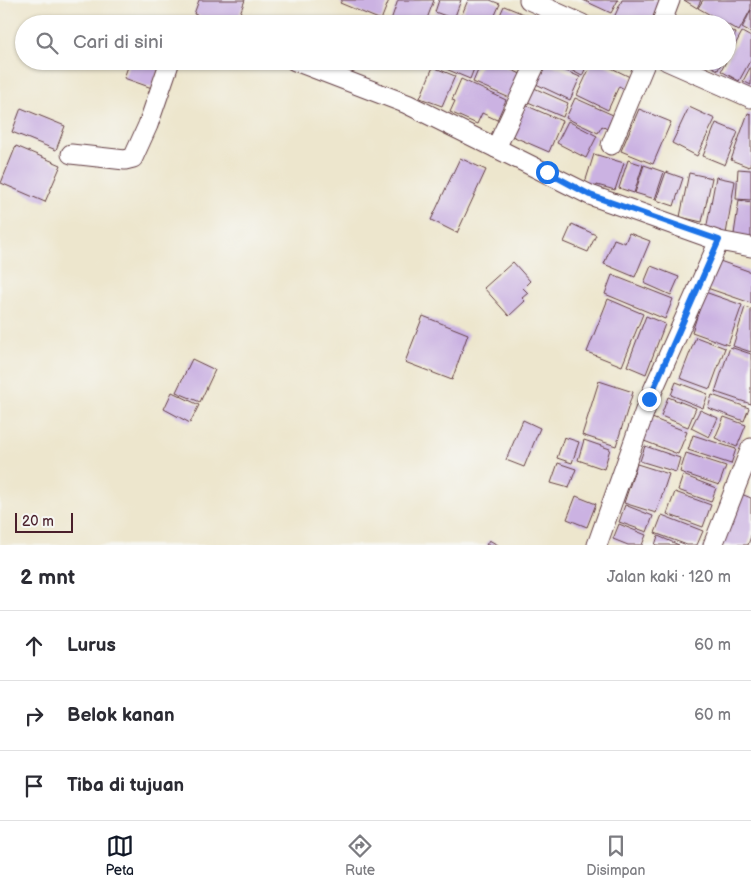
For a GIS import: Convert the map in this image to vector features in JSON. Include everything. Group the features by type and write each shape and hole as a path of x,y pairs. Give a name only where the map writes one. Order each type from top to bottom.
{"street":[{"path":"529,0 551,15"},
{"path":"664,15 670,0"},
{"path":"72,154 125,160 133,158 148,125 167,70"},
{"path":"318,70 407,104 590,195 719,240 751,247"},
{"path":"496,148 533,70"},
{"path":"611,145 642,70"},
{"path":"687,70 751,98"},
{"path":"597,545 649,399 719,240"},
{"path":"712,545 744,486 751,448"}],"building":[{"path":"199,0 245,0 239,15 194,14"},
{"path":"342,0 389,0 383,15 369,15 340,3"},
{"path":"398,0 434,0 428,15 393,15"},
{"path":"439,0 461,0 455,15 443,15 435,12"},
{"path":"468,0 490,0 500,4 495,15 462,15"},
{"path":"583,0 618,0 611,13"},
{"path":"622,0 661,0 655,15 615,15"},
{"path":"684,0 701,0 697,8"},
{"path":"703,0 751,0 751,9 739,31 736,29 736,15 710,15 698,8"},
{"path":"504,6 526,15 500,15"},
{"path":"751,10 751,33 742,28"},
{"path":"742,32 751,37 751,59 739,81 721,71 736,70 736,43"},
{"path":"751,66 751,85 743,81"},
{"path":"127,70 159,70 152,88 124,78"},
{"path":"432,70 440,70 455,76 442,106 420,98"},
{"path":"448,70 474,70 470,79"},
{"path":"478,70 512,70 523,75 512,99 473,82"},
{"path":"542,70 564,70 580,77 570,100 536,84"},
{"path":"571,70 585,70 582,76"},
{"path":"589,70 616,70 632,78 626,90 619,86 608,110 577,95"},
{"path":"461,79 506,100 497,120 482,113 477,124 450,112 455,101 452,100"},
{"path":"534,88 568,103 563,117 528,102"},
{"path":"575,98 613,115 607,129 602,126 598,133 566,118"},
{"path":"525,105 562,121 549,152 512,136"},
{"path":"689,107 715,119 697,156 672,143"},
{"path":"21,108 65,126 56,150 12,132"},
{"path":"639,109 671,122 653,164 621,151"},
{"path":"748,113 751,114 751,162 749,167 731,160"},
{"path":"568,121 597,136 586,158 557,143"},
{"path":"716,123 738,132 725,165 703,156"},
{"path":"16,146 61,165 45,202 1,183"},
{"path":"594,154 624,163 615,190 597,185 595,190 584,186"},
{"path":"460,158 486,170 457,233 431,220"},
{"path":"628,160 643,165 634,193 619,188"},
{"path":"644,165 664,172 655,199 635,193"},
{"path":"738,169 751,170 751,200 736,199"},
{"path":"666,172 683,178 674,206 656,200"},
{"path":"689,173 712,178 702,222 680,217"},
{"path":"716,177 735,181 726,234 706,230"},
{"path":"739,200 751,202 751,244 733,241"},
{"path":"572,224 596,235 588,252 564,242"},
{"path":"629,233 650,241 635,277 604,264 614,239 625,243"},
{"path":"717,260 751,272 751,303 707,288"},
{"path":"513,262 530,281 523,288 528,293 522,298 525,301 509,316 484,288"},
{"path":"651,266 679,277 671,295 644,283"},
{"path":"612,275 673,299 665,319 605,294"},
{"path":"705,292 742,305 728,345 692,332"},
{"path":"608,299 643,314 622,366 587,352"},
{"path":"745,307 751,309 751,352 733,346"},
{"path":"423,316 468,334 452,380 405,362"},
{"path":"646,316 665,324 646,374 627,366"},
{"path":"696,337 725,348 710,389 680,378"},
{"path":"730,347 751,354 751,404 715,392"},
{"path":"192,359 215,370 200,402 176,392"},
{"path":"599,381 633,392 616,446 582,435"},
{"path":"676,382 708,394 703,408 671,395"},
{"path":"172,392 199,405 190,423 164,409"},
{"path":"712,395 749,408 744,421 708,408"},
{"path":"668,397 696,408 688,427 661,416"},
{"path":"700,410 718,418 709,437 691,428"},
{"path":"647,416 687,432 678,454 639,439"},
{"path":"724,417 746,425 737,447 715,438"},
{"path":"523,420 540,428 524,467 506,460"},
{"path":"693,435 736,449 731,464 688,450"},
{"path":"564,437 579,442 572,463 557,458"},
{"path":"584,440 610,449 604,469 578,460"},
{"path":"645,446 680,458 676,472 640,461"},
{"path":"686,453 726,466 719,485 680,472"},
{"path":"558,463 576,469 569,488 551,483"},
{"path":"637,464 669,474 656,513 624,503"},
{"path":"683,475 716,488 711,502 678,490"},
{"path":"675,492 711,505 703,527 667,514"},
{"path":"739,493 751,498 751,536 748,545 724,545 721,544"},
{"path":"576,496 596,504 587,527 567,519"},
{"path":"625,505 653,516 647,532 619,522"},
{"path":"662,515 703,531 697,545 687,545 655,533"},
{"path":"619,524 646,535 642,545 628,545 613,539"},
{"path":"658,536 679,545 655,545"},
{"path":"489,540 498,545 486,545"}],"route":[{"path":"547,172 590,195 719,240 687,308 649,399"}]}
